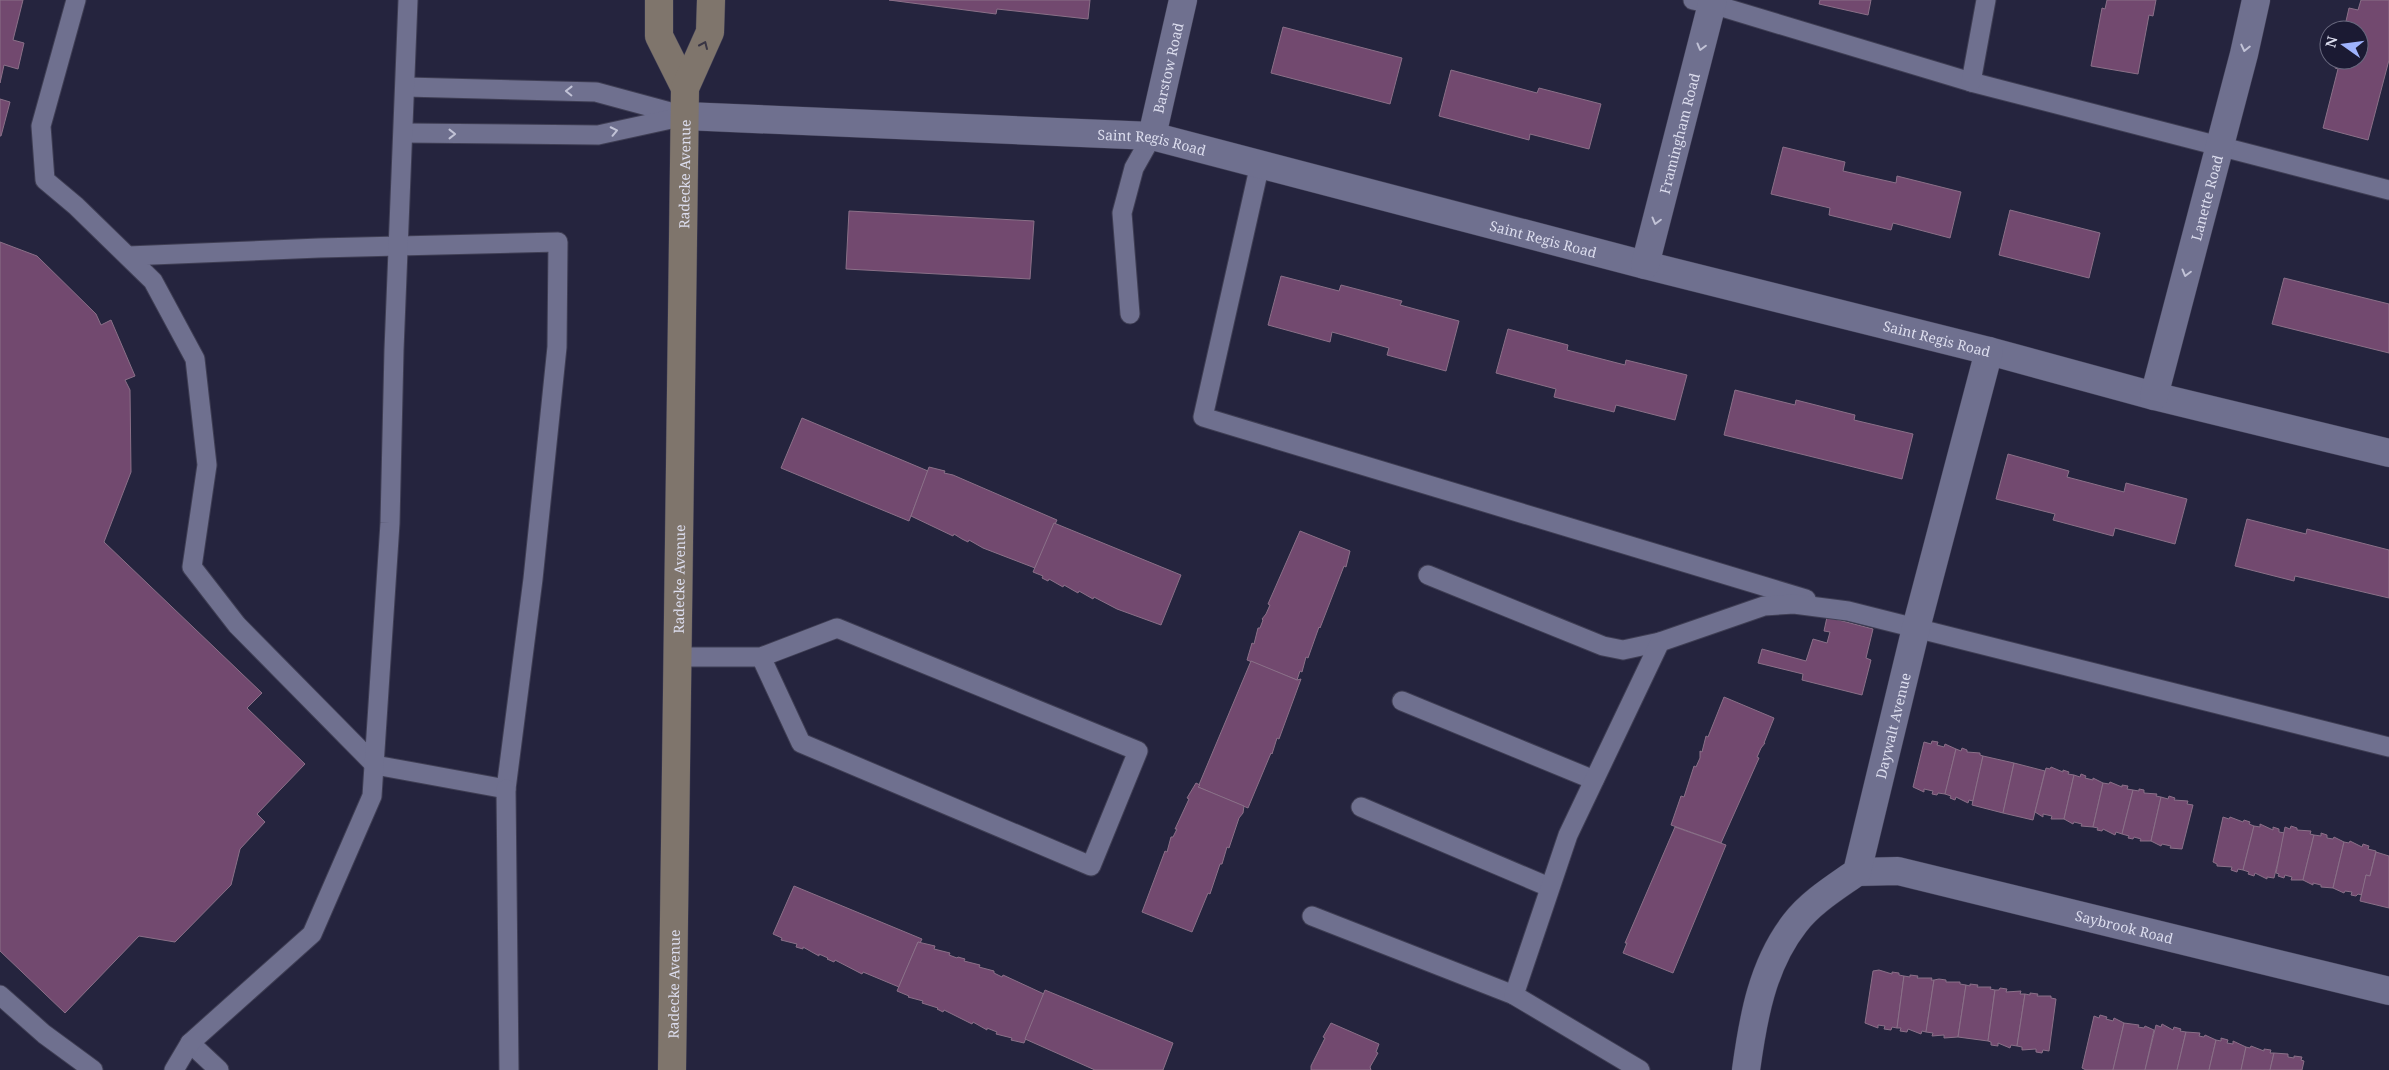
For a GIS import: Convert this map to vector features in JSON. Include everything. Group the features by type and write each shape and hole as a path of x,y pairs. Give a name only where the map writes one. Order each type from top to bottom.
{"street":[{"name":"Radecke Avenue","path":"659,0 659,36 685,88"},
{"name":"Radecke Avenue","path":"672,1070 685,88 710,32 711,0"},
{"name":"Barstow Road","path":"1152,136 1183,0"},
{"name":"Lanette Road","path":"2154,396 2256,0"},
{"name":"Framingham Road","path":"1645,265 1706,1"},
{"name":"Saint Regis Road","path":"685,116 1152,136 1645,265 1989,351 2154,396 2389,453"},
{"name":"Daywalt Avenue","path":"1857,872 1916,628 1989,351"},
{"name":"Saybrook Road","path":"1857,872 1898,871 2389,991"},
{"path":"1746,1070 1752,1026 1768,968 1795,922 1827,894 1857,872"}],"lane":[{"path":"76,0 41,126 45,180 153,281 195,359 207,465 192,567 237,625 375,765 506,789"},
{"path":"174,1070 190,1043 312,934 372,796 389,539 408,0"},
{"path":"1971,82 1986,0"},
{"path":"1706,1 1971,82 2389,190"},
{"path":"406,87 596,92 685,116"},
{"path":"404,134 598,135 685,116"},
{"path":"1130,314 1122,213 1134,168 1152,136"},
{"path":"1260,164 1203,417 1848,611 2389,747"},
{"path":"128,256 558,242 558,347 533,580 506,789 509,1070"},
{"path":"1428,576 1603,646 1623,650 1660,642 1764,606 1794,604 1848,611"},
{"path":"678,657 761,657 837,628 1138,751 1091,866 801,743 761,657"},
{"path":"1514,995 1568,835 1660,642"},
{"path":"1402,701 1594,780"},
{"path":"1361,806 1549,887"},
{"path":"1312,916 1514,995 1640,1070"},
{"path":"0,995 44,1034 93,1070"},
{"path":"190,1043 219,1070"}],"building":[{"path":"0,0 23,0 13,40 24,43 18,69 4,65 0,83"},
{"path":"889,0 1090,0 1088,19 997,9 996,14"},
{"path":"1820,0 1871,0 1868,15 1819,4"},
{"path":"2107,0 2156,0 2153,16 2149,15 2138,74 2091,66 2102,8 2105,9"},
{"path":"2361,0 2389,0 2389,60 2368,140 2323,128 2338,70 2369,70 2369,20 2346,20 2349,8 2358,10"},
{"path":"1283,27 1402,58 1390,104 1271,73"},
{"path":"1451,70 1537,93 1539,88 1601,104 1589,149 1530,134 1529,140 1439,116"},
{"path":"0,99 10,102 1,136 0,136"},
{"path":"1783,147 1845,162 1843,171 1896,183 1897,176 1961,192 1950,238 1893,223 1891,230 1829,215 1830,208 1771,194"},
{"path":"2010,210 2100,233 2089,278 1999,255"},
{"path":"849,211 1034,221 1030,279 846,269"},
{"path":"0,242 37,256 96,314 101,325 111,320 135,376 125,380 130,390 131,472 104,542 262,693 247,708 305,764 257,814 265,822 240,849 231,885 175,942 139,936 65,1013 0,951"},
{"path":"1281,276 1339,291 1341,285 1402,301 1400,305 1459,321 1446,371 1387,355 1389,348 1332,332 1330,342 1268,325"},
{"path":"2284,278 2389,304 2389,353 2272,324"},
{"path":"1508,329 1568,345 1567,350 1625,365 1626,360 1687,375 1675,420 1616,405 1614,412 1554,397 1556,389 1496,373"},
{"path":"1735,390 1795,405 1796,400 1855,415 1854,420 1913,434 1902,479 1724,435"},
{"path":"802,418 928,471 909,521 781,468"},
{"path":"2008,454 2069,471 2067,477 2124,492 2126,483 2187,499 2175,544 2115,528 2113,536 2053,520 2055,514 1996,499"},
{"path":"929,467 945,471 944,473 953,475 1057,520 1035,568 983,548 969,540 968,542 954,534 953,536 911,516"},
{"path":"2247,519 2306,534 2307,529 2389,550 2389,598 2295,576 2294,581 2235,566"},
{"path":"1054,523 1181,575 1161,625 1117,609 1079,591 1078,593 1064,585 1063,587 1049,579 1048,581 1042,578 1043,576 1033,572"},
{"path":"1300,531 1350,551 1346,567 1344,566 1308,658 1306,657 1302,672 1300,671 1297,680 1247,660 1258,628 1260,628 1262,619 1270,605 1268,604"},
{"path":"1827,617 1873,629 1866,658 1871,660 1862,695 1802,680 1803,674 1758,663 1762,649 1806,661 1813,639 1827,643 1830,632 1824,631"},
{"path":"1251,661 1297,680 1301,679 1279,739 1277,738 1272,754 1248,808 1198,787"},
{"path":"1724,697 1774,718 1765,743 1757,757 1759,758 1721,843 1671,825 1681,796 1684,797 1694,766 1696,767 1700,758 1700,751 1702,752 1706,736 1708,737"},
{"path":"1932,741 1938,742 1937,745 1944,747 1945,744 1956,749 1945,794 1932,794 1933,791 1924,789 1924,792 1913,787 1924,742 1931,744"},
{"path":"1962,748 1967,750 1967,752 1980,753 1983,756 1973,801 1969,800 1968,803 1956,797 1955,800 1945,794 1956,749 1961,751"},
{"path":"1983,756 2014,763 2003,813 1972,805"},
{"path":"2014,763 2045,771 2033,820 2003,813"},
{"path":"2051,767 2074,775 2064,819 2051,819 2052,816 2043,814 2043,817 2035,812 2046,768 2050,769"},
{"path":"2081,774 2086,776 2085,778 2093,780 2093,778 2103,783 2093,827 2081,826 2082,824 2074,822 2073,824 2064,819 2074,775 2080,777"},
{"path":"2110,782 2122,787 2122,785 2128,786 2127,789 2133,790 2122,834 2116,832 2115,835 2103,829 2102,831 2097,830 2098,828 2093,827 2103,783 2109,784"},
{"path":"1196,783 1200,785 1198,787 1244,806 1229,848 1227,847 1210,894 1208,893 1192,932 1142,912 1165,851 1167,852 1171,837 1173,837 1177,829 1175,829 1189,799 1187,798"},
{"path":"2139,789 2144,790 2144,793 2157,794 2156,796 2161,797 2151,841 2140,841 2141,839 2128,838 2129,836 2122,834 2133,790 2139,791"},
{"path":"2169,796 2175,798 2174,800 2188,801 2187,804 2193,805 2182,849 2170,848 2171,846 2162,844 2161,846 2151,841 2161,797 2168,799"},
{"path":"2223,817 2229,819 2230,817 2243,822 2244,820 2254,826 2243,870 2238,869 2237,872 2231,870 2232,867 2217,866 2213,862"},
{"path":"2260,824 2273,830 2273,827 2279,829 2279,832 2285,833 2274,878 2267,877 2267,879 2255,873 2254,876 2243,870 2254,826 2260,827"},
{"path":"2291,826 2297,828 2297,830 2311,831 2310,834 2314,835 2303,880 2291,880 2292,877 2285,875 2284,878 2276,873 2285,827 2290,829"},
{"path":"1675,827 1726,845 1673,973 1623,953 1627,943 1625,943"},
{"path":"2321,833 2327,835 2327,838 2333,839 2334,837 2344,842 2333,888 2321,887 2321,885 2313,883 2313,885 2303,880 2314,835 2321,836"},
{"path":"2350,841 2362,847 2363,844 2369,846 2368,849 2376,851 2370,876 2366,875 2362,895 2358,894 2356,896 2351,895 2352,892 2345,891 2344,893 2333,888 2344,842 2349,843"},
{"path":"2376,852 2389,856 2389,908 2360,901 2366,875 2370,876"},
{"path":"794,886 922,939 920,943 918,942 899,987 863,972 862,974 835,960 834,962 819,954 819,956 803,947 803,949 796,947 797,944 781,940 782,938 773,934"},
{"path":"918,942 935,946 934,949 980,965 979,967 994,971 994,973 1002,977 1003,975 1044,994 1024,1043 996,1034 997,1032 987,1028 987,1030 973,1022 972,1024 944,1010 943,1012 938,1008 922,1003 923,1001 908,997 897,991"},
{"path":"1879,970 1892,974 1892,972 1899,973 1899,975 1904,976 1897,1028 1892,1027 1891,1030 1884,1029 1885,1026 1878,1025 1878,1028 1865,1023 1873,971"},
{"path":"1910,975 1918,976 1917,978 1932,978 1931,980 1934,980 1926,1032 1922,1031 1921,1034 1908,1029 1907,1032 1900,1031 1901,1028 1897,1028 1904,976 1910,977"},
{"path":"1934,980 1946,980 1946,982 1960,982 1960,984 1966,985 1958,1037 1944,1038 1944,1035 1932,1036 1933,1033 1926,1032"},
{"path":"1970,984 1978,985 1977,987 1991,987 1990,989 1995,990 1988,1041 1958,1037 1966,985 1970,986"},
{"path":"2000,988 2007,989 2006,992 2021,991 2020,994 2025,994 2017,1046 2011,1045 2010,1048 1998,1043 1998,1046 1991,1045 1991,1042 1988,1041 1995,990"},
{"path":"1045,990 1173,1043 1163,1070 1095,1070 1025,1039"},
{"path":"2030,993 2038,994 2037,996 2051,996 2051,998 2056,999 2049,1051 2043,1050 2042,1053 2036,1052 2036,1049 2022,1050 2022,1047 2017,1046 2025,994 2030,995"},
{"path":"2100,1015 2107,1017 2106,1019 2113,1021 2114,1018 2124,1023 2113,1070 2086,1070 2082,1068 2094,1016 2099,1018"},
{"path":"1331,1023 1379,1044 1376,1052 1378,1053 1370,1067 1371,1070 1311,1070 1311,1066 1325,1038 1323,1037"},
{"path":"2124,1023 2139,1025 2138,1027 2144,1028 2145,1026 2154,1030 2145,1070 2113,1070"},
{"path":"2162,1024 2173,1030 2174,1027 2186,1032 2177,1070 2145,1070 2156,1025 2161,1027"},
{"path":"2186,1032 2200,1033 2199,1036 2204,1037 2205,1035 2216,1040 2209,1070 2177,1070"},
{"path":"2221,1038 2228,1040 2227,1043 2233,1044 2233,1041 2246,1047 2241,1070 2209,1070 2216,1040 2221,1041"},
{"path":"2251,1046 2264,1051 2264,1049 2271,1050 2270,1053 2274,1053 2270,1070 2241,1070 2246,1047 2250,1048"},
{"path":"2274,1053 2288,1054 2288,1057 2294,1058 2294,1056 2302,1057 2301,1060 2304,1061 2302,1070 2270,1070"}]}
